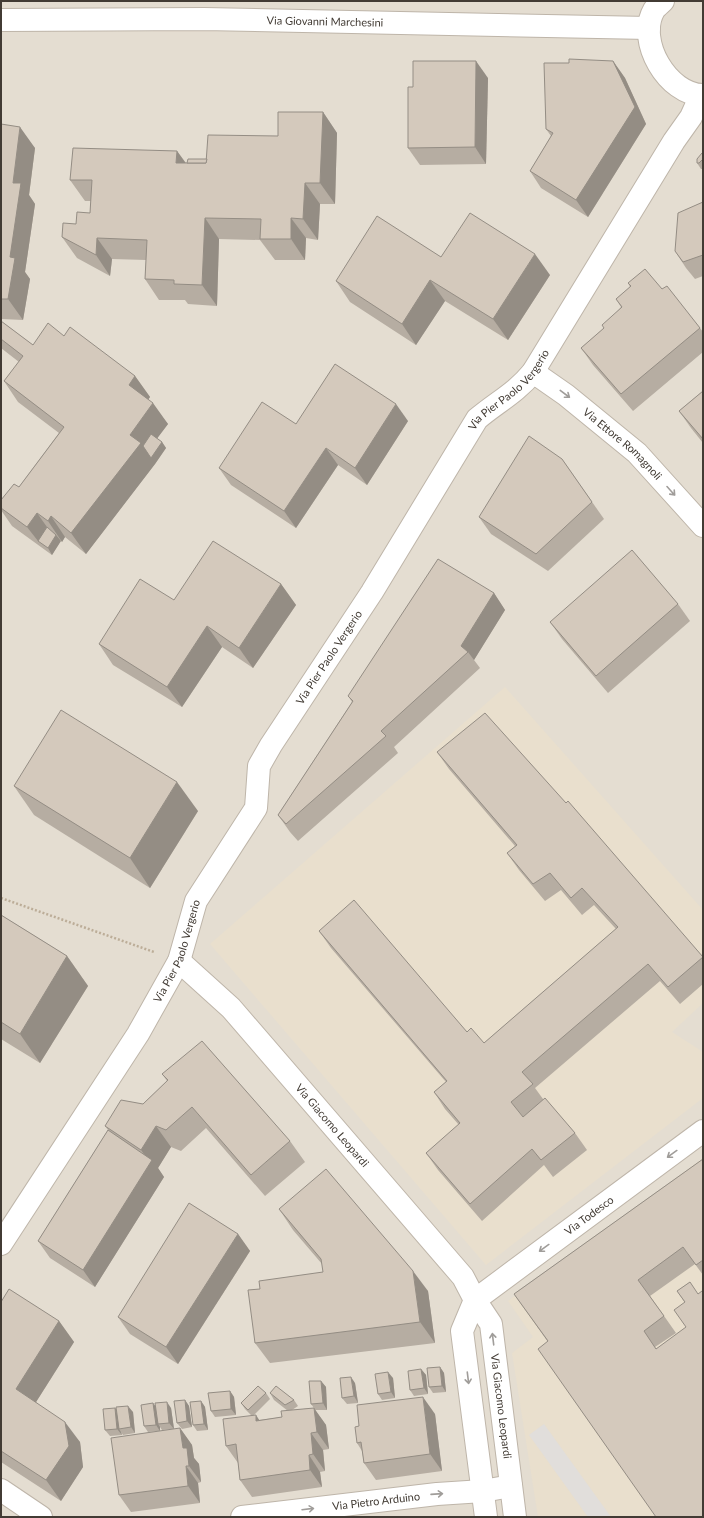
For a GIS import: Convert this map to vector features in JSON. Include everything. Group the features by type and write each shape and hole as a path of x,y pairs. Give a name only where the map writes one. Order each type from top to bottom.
{"street":[{"name":"Via Pier Paolo Vergerio","path":"1,1244 138,1034 179,961 196,901 256,808 259,766 271,746 372,592 477,419 490,408 507,398 523,384 533,372 674,141 691,117 702,95 688,91 666,75 655,58 650,40 649,28 654,10 662,1"},
{"name":"Via Giovanni Marchesini","path":"1,20 204,19 649,28"},
{"name":"Via Ettore Romagnoli","path":"533,372 566,395 637,453 703,526"},
{"name":"Via Giacomo Leopardi","path":"179,961 236,1014 453,1263 463,1277 475,1300 492,1324 514,1517"},
{"name":"Via Todesco","path":"475,1300 703,1131"},
{"path":"475,1300 462,1331 486,1517"},
{"name":"Via Pietro Arduino","path":"242,1517 437,1494 483,1491 511,1486"},
{"path":"1,1490 41,1517"}],"path":[{"path":"1,898 179,961"}],"shaded area":[{"path":"1,1 703,1 703,1517 1,1517"},
{"path":"505,687 703,910 703,1003 672,1032 703,1052 703,1098 486,1265 210,944"},
{"path":"703,1158 703,1517 538,1517 512,1353 533,1337 508,1301"},
{"path":"544,1424 611,1517 588,1517 529,1435"}],"building":[{"path":"569,59 613,61 635,107 576,200 530,171 553,133 546,129 544,63 569,63"},
{"path":"413,61 476,61 475,147 408,148 408,87 413,87"},
{"path":"278,112 323,112 320,183 305,183 303,219 291,218 291,239 260,239 261,219 205,218 202,285 174,284 174,280 145,279 147,240 97,238 96,255 62,237 63,223 76,224 77,212 90,213 92,180 70,180 73,148 177,151 176,163 206,163 208,135 278,136"},
{"path":"1,124 20,127 13,183 21,183 10,257 15,258 8,299 1,299"},
{"path":"702,153 703,159 697,163 697,159"},
{"path":"188,159 207,159 206,163 187,163"},
{"path":"703,202 703,255 683,262 675,251 678,213"},
{"path":"470,213 535,254 493,319 430,280 402,324 336,281 377,216 441,257"},
{"path":"645,269 662,289 667,286 700,328 621,394 581,348 604,328 602,325 622,307 616,299 631,286 628,283"},
{"path":"1,321 33,345 48,323 64,336 70,327 135,376 129,385 153,403 130,435 141,443 71,533 51,516 48,521 37,513 27,527 1,508 1,500 14,484 19,487 64,427 4,381 23,356 1,339"},
{"path":"335,364 396,404 355,468 326,448 284,511 219,468 262,402 296,424"},
{"path":"703,391 703,439 679,411"},
{"path":"151,434 162,442 151,458 143,446"},
{"path":"529,436 562,459 592,502 536,554 479,517"},
{"path":"47,527 56,535 48,548 38,541"},
{"path":"213,541 281,584 239,648 207,626 167,687 99,644 140,579 174,600"},
{"path":"632,550 678,604 596,676 550,622"},
{"path":"438,559 494,593 461,646 468,652 381,731 386,736 286,824 278,815 353,701 348,696"},
{"path":"61,710 177,782 130,858 14,786"},
{"path":"485,713 566,803 568,801 703,957 668,987 648,964 522,1072 533,1084 511,1102 523,1117 545,1098 575,1133 541,1160 532,1149 470,1204 426,1153 460,1123 434,1092 447,1081 319,931 354,900 467,1032 471,1028 484,1043 618,927 582,888 571,898 550,873 533,884 507,853 517,845 437,752"},
{"path":"1,915 67,956 20,1034 1,1022"},
{"path":"202,1041 290,1141 251,1175 192,1107 166,1130 156,1126 141,1150 105,1126 121,1100 143,1104 168,1080 162,1074"},
{"path":"108,1130 152,1160 83,1270 38,1241"},
{"path":"703,1159 703,1260 696,1265 683,1247 638,1280 664,1316 644,1331 656,1349 686,1327 674,1310 685,1302 677,1291 690,1282 698,1294 702,1291 703,1292 703,1517 656,1517 538,1349 548,1341 514,1294"},
{"path":"326,1169 413,1271 420,1322 255,1343 248,1290 260,1289 259,1281 323,1272 321,1259 279,1209"},
{"path":"189,1203 238,1234 166,1347 118,1317"},
{"path":"9,1289 59,1321 16,1389 65,1422 69,1446 46,1480 1,1451 1,1302"},
{"path":"440,1367 442,1386 429,1387 427,1368"},
{"path":"421,1369 424,1388 410,1390 408,1371"},
{"path":"388,1372 391,1392 378,1394 375,1374"},
{"path":"351,1377 354,1396 342,1398 340,1378"},
{"path":"309,1381 321,1381 323,1403 311,1404"},
{"path":"258,1386 266,1393 248,1410 241,1403"},
{"path":"276,1386 294,1400 285,1405 270,1393"},
{"path":"230,1391 231,1409 211,1411 208,1393"},
{"path":"423,1397 430,1454 364,1463 361,1442 357,1443 355,1427 359,1426 357,1405"},
{"path":"185,1400 187,1421 177,1423 174,1401"},
{"path":"201,1401 204,1424 193,1425 190,1402"},
{"path":"167,1402 169,1423 158,1424 155,1403"},
{"path":"153,1403 156,1425 144,1426 141,1405"},
{"path":"128,1406 131,1427 119,1429 116,1407"},
{"path":"115,1408 117,1429 105,1430 103,1409"},
{"path":"314,1408 317,1432 311,1433 313,1454 309,1455 310,1470 240,1480 236,1444 226,1446 223,1419 256,1415 256,1421 282,1417 281,1411"},
{"path":"180,1428 183,1448 187,1448 189,1466 186,1466 188,1486 119,1495 111,1438"}]}
